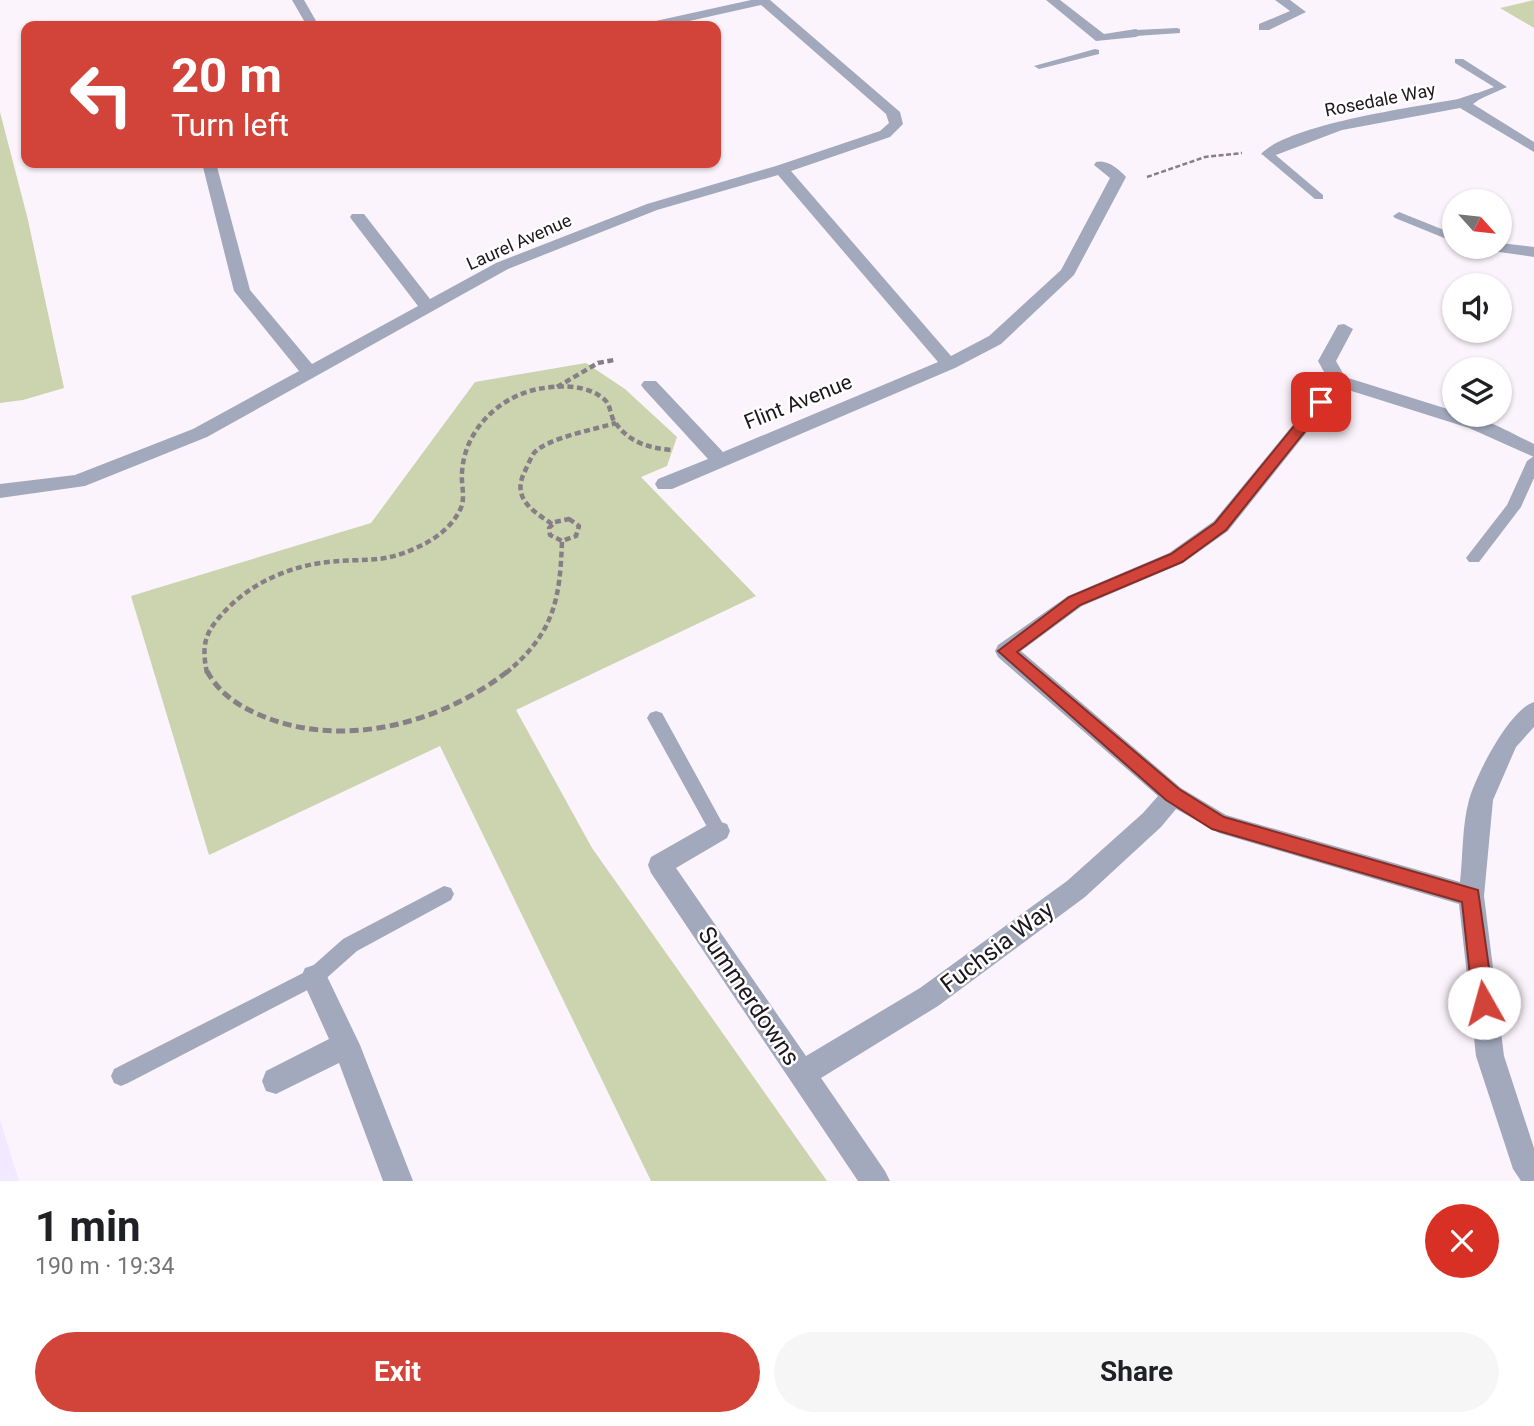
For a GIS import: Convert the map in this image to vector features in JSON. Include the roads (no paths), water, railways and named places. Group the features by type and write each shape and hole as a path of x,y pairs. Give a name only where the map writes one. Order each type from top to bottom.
{"street":[{"path":"298,0 310,21"},
{"path":"1052,0 1101,38 1136,33"},
{"path":"1265,27 1300,12 1281,0"},
{"path":"673,21 763,1"},
{"name":"Laurel Avenue","path":"0,491 78,481 200,433 502,266 652,207 781,169 886,134 896,124 893,112 763,1"},
{"path":"1095,52 1101,38"},
{"name":"Rosedale Way","path":"1268,154 1298,138 1345,123 1469,100 1534,148"},
{"name":"Flint Avenue","path":"665,484 716,456 949,364 995,340 1068,272 1118,177 1101,164"},
{"path":"210,168 242,291 310,373"},
{"path":"781,169 949,364"},
{"path":"358,217 428,307"},
{"path":"1512,250 1534,252"},
{"path":"1344,329 1327,360 1338,381 1476,424 1534,451"},
{"path":"1338,381 1221,526 1176,558 1075,601 1006,651 1173,795 1219,823 1471,896"},
{"path":"650,385 716,456"},
{"path":"1534,711 1507,742 1481,800 1471,896 1490,1056 1523,1159 1534,1174"},
{"name":"Fuchsia Way","path":"803,1074 929,997 1076,889 1152,820 1173,795"},
{"name":"Summerdowns","path":"718,831 660,865 876,1181"},
{"path":"314,977 346,1045 398,1181"},
{"path":"276,1081 346,1045"}],"lane":[{"path":"1136,33 1177,31"},
{"path":"1039,66 1095,52"},
{"path":"1460,61 1502,87 1469,100"},
{"path":"1268,154 1320,197"},
{"path":"1399,216 1442,233"},
{"path":"1474,558 1514,507 1534,461"},
{"path":"656,718 718,831"},
{"path":"121,1076 314,977 350,945 444,894"}]}
